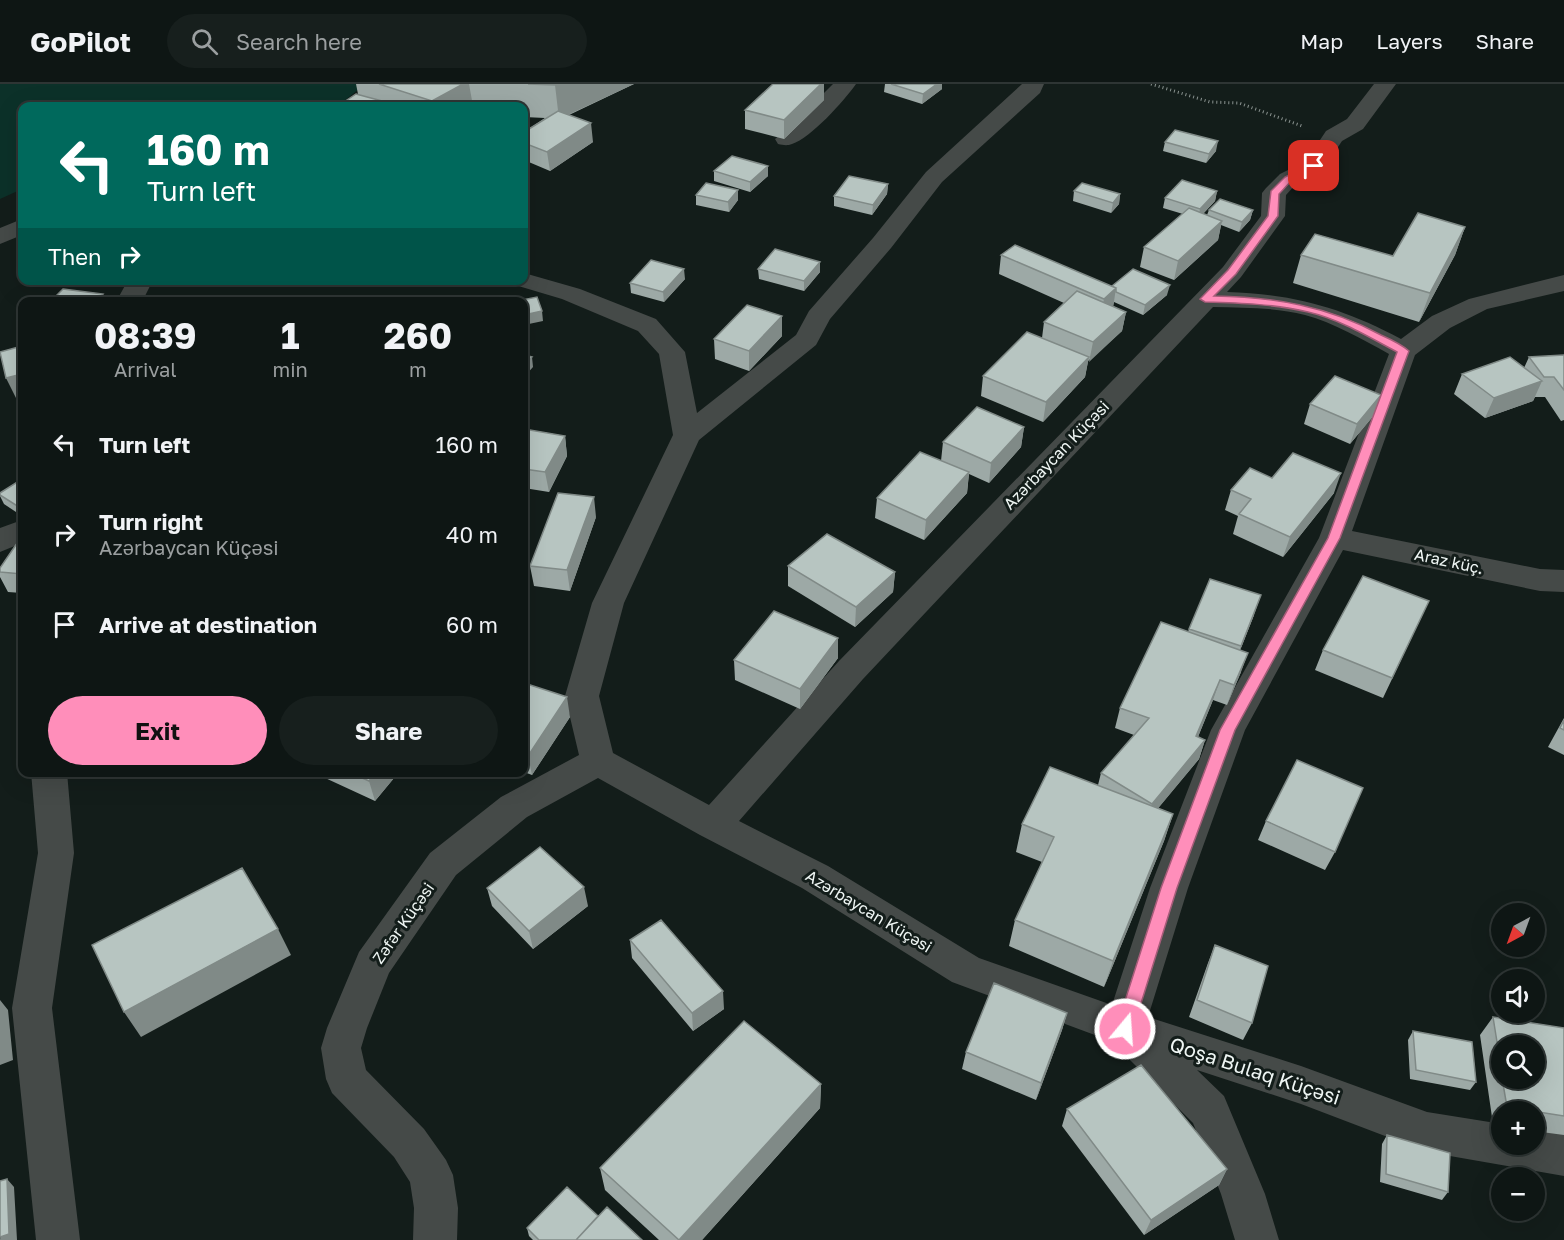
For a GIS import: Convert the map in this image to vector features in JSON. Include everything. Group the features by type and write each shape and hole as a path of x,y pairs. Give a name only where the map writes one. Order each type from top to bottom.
{"street":[{"path":"786,139 799,131 845,84"},
{"path":"712,825 598,761 582,696 608,603 687,435 807,339 818,317 882,243 934,177 1032,88 1033,84"},
{"name":"Azərbaycan Küçəsi","path":"1125,1029 966,970 815,877 712,825 851,670 1232,272 1273,216 1274,193 1288,179 1314,166 1334,136 1354,124 1384,84"},
{"path":"0,237 18,228"},
{"path":"528,281 571,294 648,325 672,352 687,435"},
{"path":"1125,1029 1169,888 1228,730 1334,538 1403,351 1441,322 1478,304 1562,284"},
{"path":"1205,299 1259,300 1311,309 1357,326 1403,351"},
{"path":"0,541 18,532"},
{"name":"Araz küç.","path":"1334,538 1540,580 1564,581"},
{"name":"Zəfər Küçəsi","path":"435,1240 436,1208 431,1175 409,1143 347,1079 341,1048 347,1028 373,964 443,864 514,807 598,761"},
{"path":"50,777 56,853 32,1008 58,1240"},
{"name":"Qoşa Bulaq Küçəsi","path":"1125,1029 1301,1085 1427,1132 1564,1155"},
{"name":"Qoşa Bulaq Küçəsi","path":"1125,1029 1209,1110 1243,1194 1257,1240"}],"path":[{"path":"1151,84 1210,102 1239,103 1334,136"}],"green space":[{"path":"0,84 365,84 343,102 18,102 18,191 0,199"}],"building":[{"path":"379,84 463,84 432,101"},
{"path":"773,84 821,84 784,120 745,110"},
{"path":"891,84 937,84 923,94"},
{"path":"356,94 386,102 344,102"},
{"path":"558,111 591,123 547,152 528,145 528,130"},
{"path":"1175,130 1218,141 1209,154 1165,142"},
{"path":"732,156 768,166 750,182 714,171"},
{"path":"849,176 888,184 873,205 834,196"},
{"path":"1182,180 1217,191 1200,209 1165,198"},
{"path":"706,183 738,190 728,202 696,195"},
{"path":"1082,183 1120,194 1113,203 1074,191"},
{"path":"1220,199 1253,210 1242,222 1209,210"},
{"path":"1189,208 1222,221 1178,261 1144,247"},
{"path":"1418,213 1465,227 1430,293 1301,255 1315,234 1393,256"},
{"path":"1015,245 1116,288 1104,299 1001,255"},
{"path":"775,249 820,262 804,281 758,269"},
{"path":"651,260 684,269 663,292 630,283"},
{"path":"1133,269 1170,285 1145,305 1116,292 1116,288 1112,286"},
{"path":"63,289 103,294 100,297 55,297"},
{"path":"1077,291 1126,312 1093,342 1044,322"},
{"path":"537,297 542,311 528,314 528,299"},
{"path":"747,305 782,316 749,351 714,339"},
{"path":"1027,332 1089,357 1046,402 983,376"},
{"path":"18,347 18,375 6,378 0,352"},
{"path":"1564,355 1564,390 1554,377 1544,377 1529,357"},
{"path":"1510,357 1542,381 1494,398 1462,374"},
{"path":"1335,376 1381,395 1357,424 1310,404"},
{"path":"977,407 1024,427 991,463 943,442"},
{"path":"528,430 565,436 545,472 528,470"},
{"path":"920,452 969,472 926,520 877,498"},
{"path":"1293,453 1341,473 1290,537 1239,514 1251,499 1231,490 1250,468 1272,478"},
{"path":"18,482 18,506 0,495"},
{"path":"558,493 594,497 567,570 530,566"},
{"path":"827,534 895,572 856,607 788,566"},
{"path":"18,542 18,574 0,572 0,568"},
{"path":"1363,576 1429,601 1392,678 1323,650"},
{"path":"1210,579 1261,595 1241,646 1189,629"},
{"path":"774,611 838,638 800,689 734,660"},
{"path":"1161,622 1248,653 1234,685 1220,680 1196,736 1205,740 1152,804 1101,773 1149,718 1120,708"},
{"path":"528,684 567,697 528,756"},
{"path":"1297,760 1363,788 1335,852 1266,821"},
{"path":"1050,767 1173,814 1113,961 1015,920 1054,837 1022,824"},
{"path":"360,777 372,777 369,781"},
{"path":"540,847 584,887 529,931 487,888"},
{"path":"242,868 278,929 124,1012 92,945"},
{"path":"661,920 723,991 692,1013 630,940"},
{"path":"1215,945 1268,966 1252,1023 1197,1000"},
{"path":"994,983 1067,1013 1041,1083 966,1052"},
{"path":"744,1021 821,1084 679,1240 600,1168"},
{"path":"1494,1023 1532,1023 1564,1028 1564,1116 1545,1113 1545,1101 1506,1101 1504,1089 1545,1089 1545,1035 1496,1035"},
{"path":"1413,1031 1472,1042 1476,1082 1416,1070"},
{"path":"1141,1065 1227,1169 1151,1220 1067,1109"},
{"path":"1387,1135 1450,1153 1448,1192 1386,1174"},
{"path":"7,1179 9,1234 0,1237 0,1181"},
{"path":"567,1187 598,1216 576,1240 539,1240 527,1228"},
{"path":"607,1207 642,1240 576,1240"}],"route":[{"path":"1125,1029 1169,888 1228,730 1334,538 1403,351 1357,326 1311,309 1259,300 1205,299 1232,272 1273,216 1274,193 1288,179 1314,166"}]}
